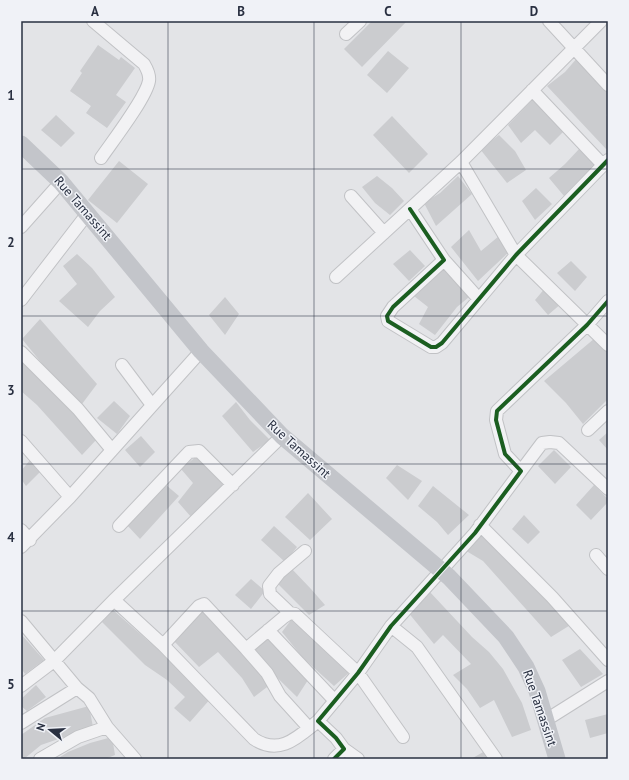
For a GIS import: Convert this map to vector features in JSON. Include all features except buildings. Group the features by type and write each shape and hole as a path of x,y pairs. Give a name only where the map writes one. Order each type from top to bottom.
{"main road":[{"name":"Rue Tamassint","path":"21,144 61,182 201,351 282,436 441,569 506,636 526,667 546,720 557,759"}],"street":[{"path":"93,21 144,64 149,72 149,82 141,98 101,158"},
{"path":"346,34 360,21"},
{"path":"549,21 608,85"},
{"path":"336,277 461,162 601,21"},
{"path":"444,260 393,307 387,316 388,321 431,347 436,347 442,343 478,298 516,255 606,162 532,90"},
{"path":"461,162 516,255 608,345"},
{"path":"21,227 61,182"},
{"path":"351,196 384,233"},
{"path":"410,209 444,260 478,298"},
{"path":"21,300 88,213"},
{"path":"521,471 505,454 496,420 498,412 588,325 608,301"},
{"path":"25,544 70,497 201,351"},
{"path":"21,352 78,409 112,450"},
{"path":"122,365 152,405"},
{"path":"588,430 608,411"},
{"path":"21,686 54,661 114,600 282,436"},
{"path":"21,441 70,497"},
{"path":"114,600 163,645 254,739 263,745 273,746 284,744 295,740 335,701 358,673 391,626 480,525 542,443 559,443 608,489"},
{"path":"119,526 189,452 194,450 200,451 233,485"},
{"path":"480,525 552,597 608,660"},
{"path":"21,530 25,544"},
{"path":"305,551 279,574 269,586 270,594 290,613 295,614 358,673 403,737"},
{"path":"596,555 608,569"},
{"path":"163,645 199,606 204,604 267,673 280,696 313,724 336,738 344,749 358,759"},
{"path":"246,649 290,613"},
{"path":"21,621 77,688 88,698 107,727 135,759"},
{"path":"391,626 416,647 496,759"},
{"path":"268,630 335,701"},
{"path":"546,720 608,681"},
{"path":"21,723 77,688"},
{"path":"40,759 78,737 107,727"},
{"path":"334,759 344,749"}],"cycle path":[{"path":"410,209 444,260 393,307 387,316 388,321 431,347 436,347 442,343 516,255 608,160"},
{"path":"334,759 344,749 336,738 318,721 358,673 391,626 475,533 521,471 505,454 496,420 497,411 587,325 608,301"}]}
